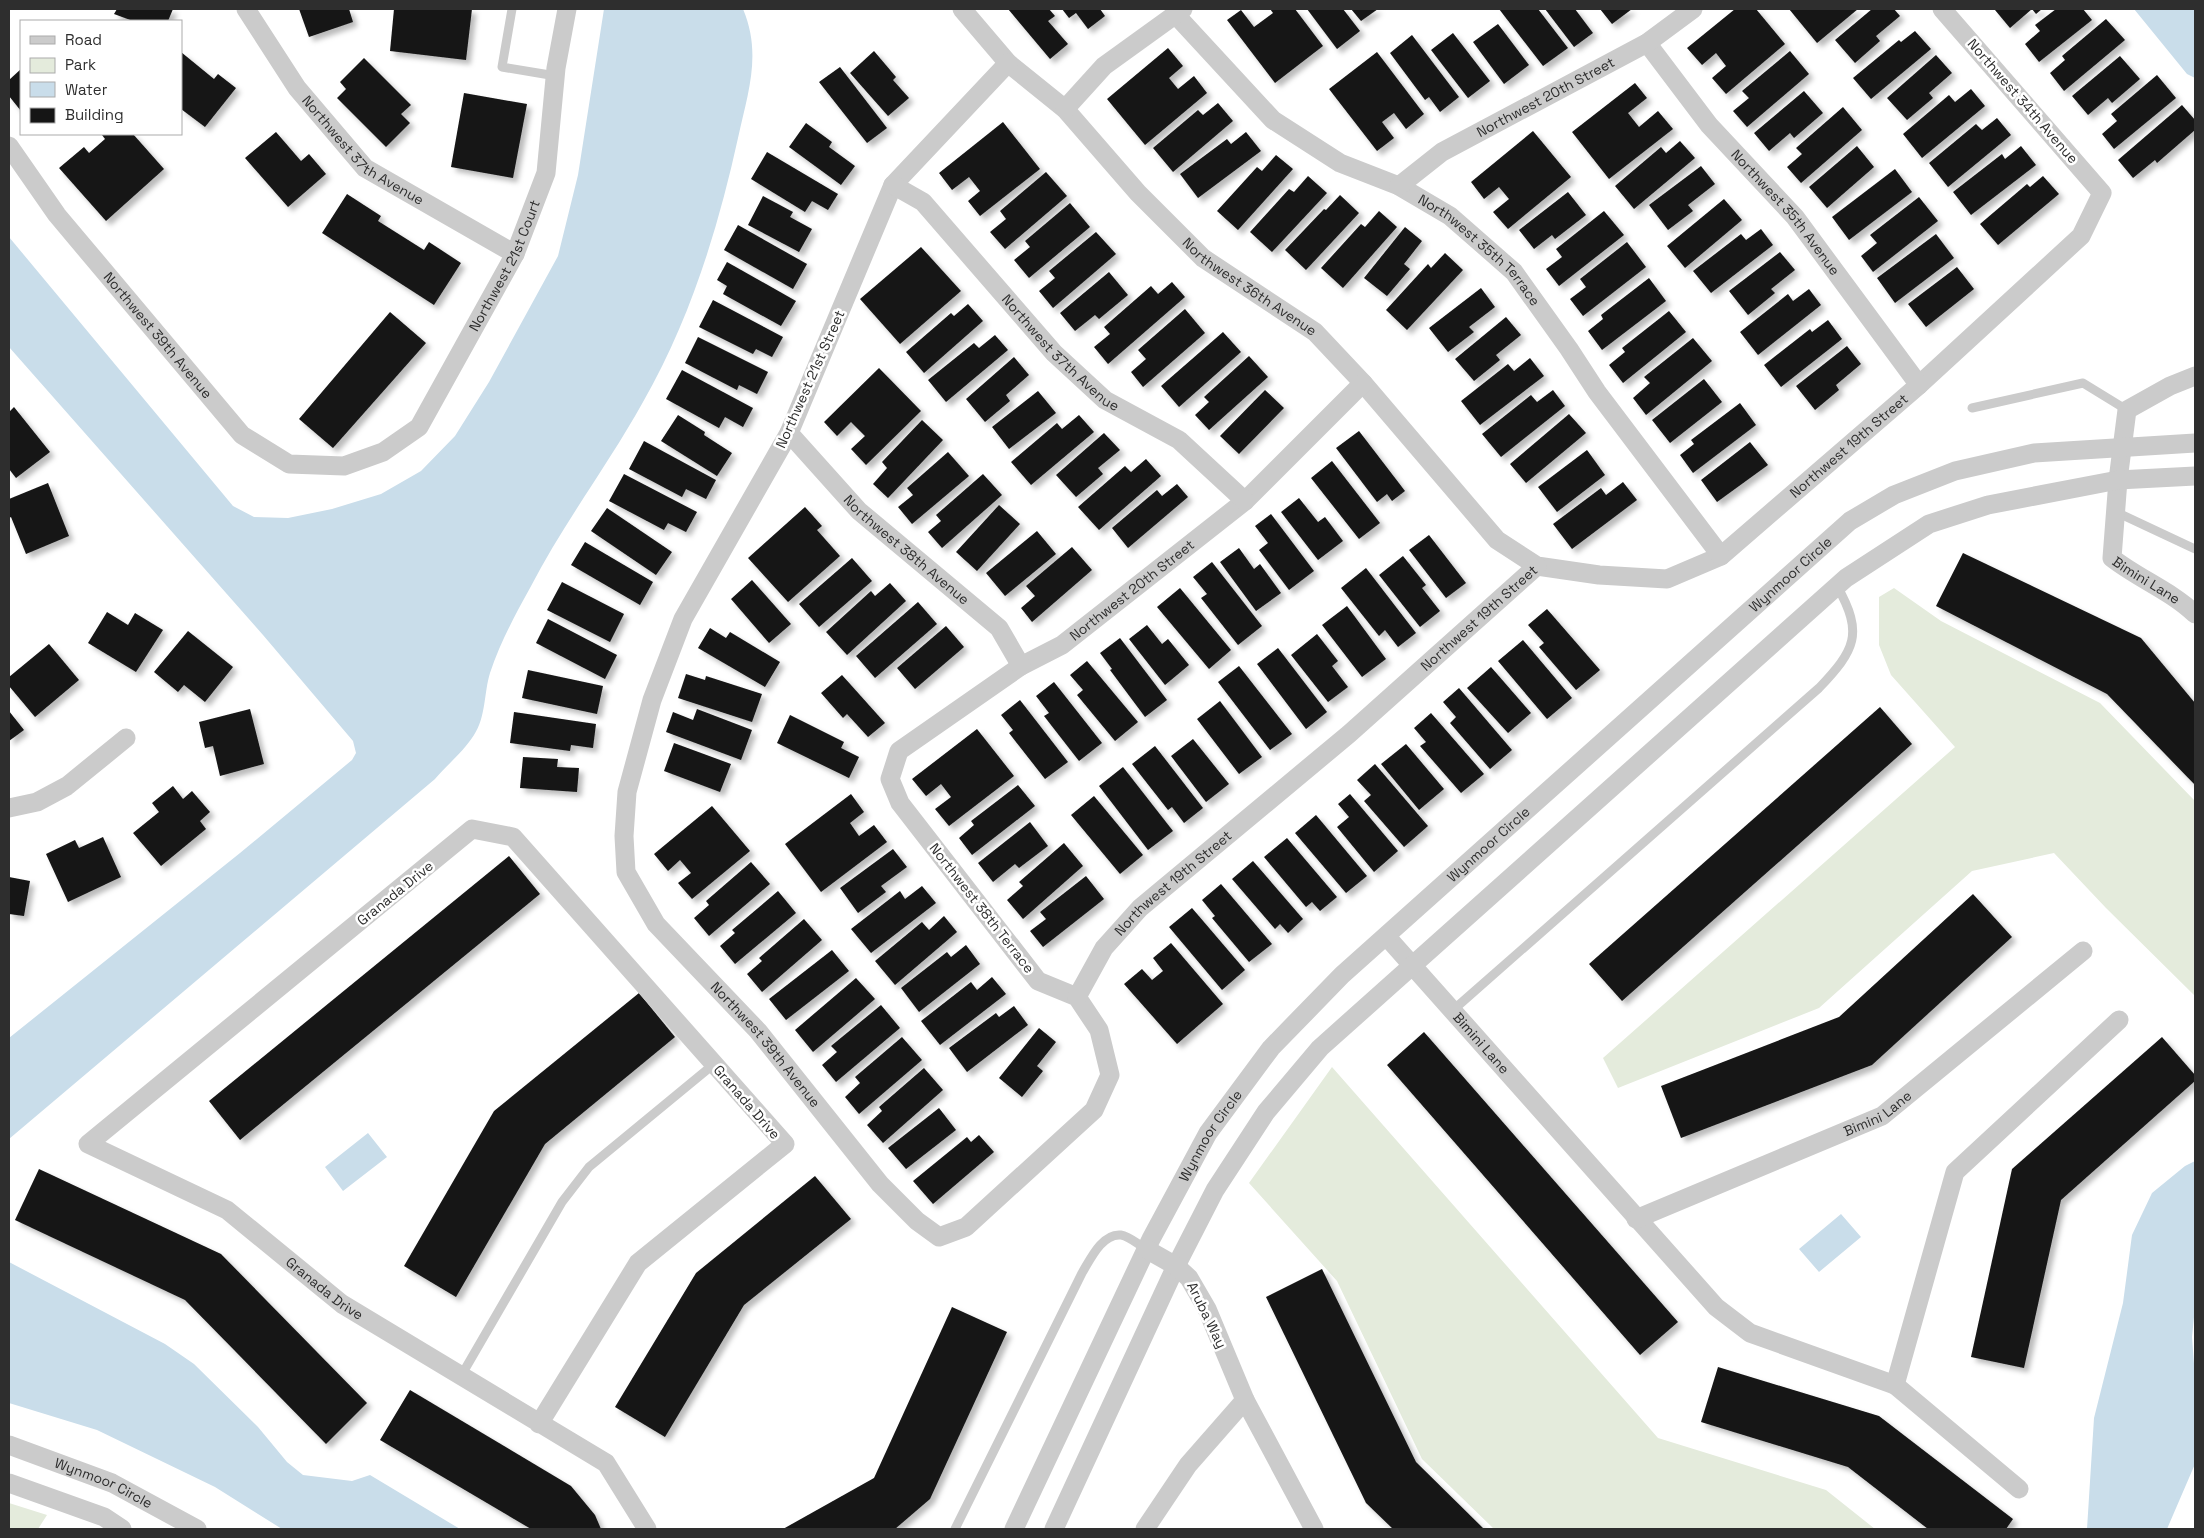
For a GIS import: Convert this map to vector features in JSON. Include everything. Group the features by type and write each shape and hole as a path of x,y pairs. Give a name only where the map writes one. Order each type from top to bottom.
{"street":[{"name":"Northwest 37th Avenue","path":"246,9 297,88 364,168 515,254"},
{"name":"Northwest 21st Court","path":"344,466 382,452 419,427 515,254 546,173 556,76 567,9"},
{"name":"Northwest 36th Avenue","path":"962,9 1008,63 1065,109 1138,193 1203,258 1315,332 1363,383 1497,540 1537,566"},
{"name":"Northwest 20th Street","path":"1399,186 1442,152 1647,43 1693,9"},
{"name":"Northwest 34th Avenue","path":"1942,9 2102,193"},
{"path":"1065,109 1104,66 1178,11"},
{"name":"Northwest 35th Terrace","path":"1178,11 1273,120 1340,163 1399,186 1450,216 1514,272 1570,349 1597,392 1721,556"},
{"name":"Northwest 35th Avenue","path":"1647,43 1709,125 1795,217 1919,385"},
{"name":"Northwest 21st Street","path":"624,836 627,792 652,700 682,619 789,433 893,184 1008,63"},
{"name":"Northwest 39th Avenue","path":"9,146 57,216 242,435 289,464 344,466"},
{"name":"Northwest 37th Avenue","path":"893,184 923,202 1054,353 1105,400 1179,440 1245,501"},
{"name":"Northwest 19th Street","path":"1077,997 1104,948 1140,908 1350,734 1537,566 1599,575 1667,579 1721,556 1919,385 2081,236 2102,193"},
{"path":"2128,410 2170,386 2195,376"},
{"name":"Northwest 20th Street","path":"890,779 899,751 1021,666 1062,645 1245,501 1363,383"},
{"name":"Bimini Lane","path":"2128,410 2118,480 2112,558 2134,576 2180,600 2195,614"},
{"name":"Northwest 38th Avenue","path":"789,433 859,511 999,628 1021,666"},
{"name":"Wynmoor Circle","path":"1014,1529 1146,1249 1208,1133 1271,1048 1342,975 1387,937 1850,521 1894,495 1955,472 2034,453 2195,443"},
{"path":"1054,1529 1176,1266 1216,1190 1266,1112 1320,1048 1836,586 1929,524 1988,505 2118,480 2195,476"},
{"path":"9,808 37,802 67,786 126,738"},
{"name":"Northwest 38th Terrace","path":"890,779 900,803 1038,981 1077,997"},
{"name":"Granada Drive","path":"539,1424 638,1263 784,1144 514,837 472,829 88,1144 227,1210 342,1304 539,1424 606,1463 647,1529"},
{"name":"Northwest 39th Avenue","path":"624,836 626,872 656,924 758,1031 880,1184 918,1221 939,1237 966,1227 1094,1110 1110,1075 1100,1030 1077,997"},
{"name":"Bimini Lane","path":"1387,937 1716,1307 1750,1333 1895,1385 2019,1489"},
{"name":"Bimini Lane","path":"1636,1219 1882,1116 2083,951"},
{"path":"1895,1385 1955,1172 2119,1020"},
{"name":"Aruba Way","path":"1146,1249 1176,1266 1189,1278 1207,1309 1245,1400 1314,1529"},
{"path":"1145,1529 1188,1465 1245,1400"},
{"name":"Wynmoor Circle","path":"9,1445 112,1483 197,1529"},
{"path":"9,1483 104,1517 122,1529"}],"lane":[{"path":"512,9 502,67 556,76"},
{"path":"1972,408 2084,383 2128,410"},
{"path":"2115,512 2195,549"},
{"path":"1452,1011 1819,688 1842,664 1852,638 1853,620 1849,608 1836,586"},
{"path":"461,1376 562,1202 589,1167 714,1064"},
{"path":"955,1529 1082,1273 1096,1251 1112,1237 1122,1235 1146,1249"}],"green space":[{"path":"1894,588 1941,621 2100,703 2195,801 2195,996 2106,908 2054,853 1972,871 1819,1008 1618,1088 1603,1058 1955,747 1891,675 1879,645 1879,597"},
{"path":"1332,1067 1658,1438 1826,1490 1875,1529 1494,1529 1422,1459 1337,1281 1249,1183"},
{"path":"9,1503 47,1515 38,1529 9,1529"}],"water":[{"path":"604,9 743,9 752,42 749,89 712,240 675,339 643,402 543,564 513,619 490,673 478,728 465,747 435,779 9,1139 9,1038 240,853 352,760 356,753 353,741 263,635 9,347 9,237 233,506 254,517 288,518 332,509 381,494 421,471 455,436 489,382 558,256 578,175"},
{"path":"2134,9 2195,9 2195,78 2187,74"},
{"path":"368,1133 387,1157 343,1191 325,1167"},
{"path":"2195,1161 2195,1307 2192,1337 2195,1377 2195,1464 2167,1529 2087,1529 2094,1418 2123,1303 2132,1235 2152,1193 2185,1166"},
{"path":"1841,1214 1861,1237 1819,1272 1799,1249"},
{"path":"9,1262 165,1344 194,1364 258,1427 287,1462 303,1475 352,1481 370,1475 460,1529 282,1529 215,1487 97,1430 9,1403"}],"building":[{"path":"117,9 173,9 168,20 130,20 114,14"},
{"path":"299,9 349,9 353,22 309,37"},
{"path":"394,9 472,9 466,60 390,51"},
{"path":"1008,9 1049,9 1055,16 1048,21 1068,44 1050,59"},
{"path":"1062,9 1100,9 1105,16 1088,29 1076,13 1069,18"},
{"path":"1270,9 1295,9 1323,46 1275,83 1227,20 1241,10 1254,27 1273,13"},
{"path":"1307,9 1343,9 1360,31 1337,49"},
{"path":"1351,9 1378,9 1361,21"},
{"path":"1499,9 1538,9 1568,48 1543,66"},
{"path":"1545,9 1575,9 1593,33 1574,47"},
{"path":"1600,9 1632,9 1612,24"},
{"path":"1735,9 1756,9 1785,44 1726,94 1712,78 1726,66 1716,53 1702,65 1687,48"},
{"path":"1789,9 1858,9 1817,43"},
{"path":"1872,9 1894,9 1900,16 1876,36 1880,41 1855,63 1835,40"},
{"path":"1996,9 2032,9 2010,28"},
{"path":"2032,9 2042,9 2036,14"},
{"path":"2056,9 2083,9 2092,20 2039,62 2025,44 2040,31 2035,25"},
{"path":"2106,19 2125,40 2064,91 2050,73 2065,60 2062,56"},
{"path":"1498,24 1529,65 1504,84 1473,42"},
{"path":"1915,31 1931,49 1871,99 1853,78 1899,40 1901,42"},
{"path":"1453,33 1490,81 1468,98 1431,50"},
{"path":"1412,35 1459,97 1440,112 1429,97 1425,100 1390,53"},
{"path":"1168,48 1183,66 1169,78 1178,89 1194,76 1207,93 1145,145 1107,99"},
{"path":"874,51 896,77 893,80 909,98 888,116 850,73"},
{"path":"1790,51 1809,74 1747,127 1733,111 1749,98 1742,91"},
{"path":"1377,52 1424,114 1406,129 1394,113 1382,122 1394,138 1377,151 1329,89"},
{"path":"182,53 214,79 218,74 236,88 205,127 182,110"},
{"path":"1936,55 1952,73 1929,93 1933,98 1907,120 1887,98"},
{"path":"2120,56 2140,79 2112,103 2108,98 2088,115 2072,96"},
{"path":"364,58 411,105 401,114 410,123 386,147 337,98 346,89 340,82"},
{"path":"840,67 887,128 867,143 819,82"},
{"path":"20,70 20,110 9,96 9,80"},
{"path":"2157,75 2176,98 2114,149 2102,134 2117,121 2111,114"},
{"path":"1635,83 1647,98 1628,113 1639,127 1658,111 1673,129 1609,179 1572,132"},
{"path":"1971,89 1985,106 1922,158 1903,134 1949,95 1955,102"},
{"path":"1804,91 1823,113 1794,138 1790,133 1769,151 1754,133"},
{"path":"464,93 527,104 513,178 451,167"},
{"path":"1218,103 1233,121 1173,172 1153,148 1198,110 1203,115"},
{"path":"2182,105 2195,120 2195,130 2157,163 2155,160 2133,178 2118,160"},
{"path":"1843,107 1862,130 1801,183 1787,167 1802,154 1796,148"},
{"path":"1997,118 2011,135 1948,187 1929,163 1976,124 1982,130"},
{"path":"1003,122 1040,169 980,216 968,201 980,191 969,177 952,190 939,173"},
{"path":"806,123 832,142 829,147 855,166 841,185 789,147"},
{"path":"1533,131 1571,177 1508,229 1493,212 1509,199 1499,187 1484,199 1471,182"},
{"path":"276,132 301,161 309,154 326,174 288,207 245,158"},
{"path":"1246,132 1261,151 1198,198 1180,174 1227,139 1231,144"},
{"path":"102,135 134,135 164,169 106,221 59,168 84,147 89,153 105,139"},
{"path":"1680,141 1695,158 1634,209 1615,186 1661,147 1666,153"},
{"path":"1857,146 1874,167 1827,208 1809,187"},
{"path":"2021,146 2036,165 1971,215 1953,192 2002,154 2005,159"},
{"path":"767,152 838,194 828,210 812,201 805,212 751,179"},
{"path":"1276,155 1293,169 1238,230 1217,211 1257,167 1262,171"},
{"path":"1701,166 1715,184 1688,205 1693,211 1668,230 1649,205"},
{"path":"1895,169 1912,192 1849,240 1832,217"},
{"path":"1046,172 1067,196 1005,249 990,232 1006,219 1000,211"},
{"path":"1308,176 1327,193 1272,252 1250,232 1289,189 1294,192"},
{"path":"2043,176 2059,194 1998,245 1980,224 2027,184 2030,187"},
{"path":"1568,192 1586,215 1555,239 1552,235 1534,249 1519,230"},
{"path":"347,194 381,216 378,221 424,250 429,242 461,263 434,305 322,233"},
{"path":"1340,195 1359,213 1306,270 1285,250"},
{"path":"763,196 793,212 790,217 812,229 799,252 748,225"},
{"path":"1919,197 1938,221 1873,272 1861,256 1877,243 1870,235"},
{"path":"1724,199 1742,220 1685,268 1667,246"},
{"path":"1070,203 1090,227 1029,278 1014,260 1030,247 1025,241"},
{"path":"1379,211 1397,227 1343,288 1321,268 1361,224 1365,227"},
{"path":"1604,211 1624,235 1559,286 1546,269 1562,257 1556,249"},
{"path":"738,225 807,264 793,289 724,250"},
{"path":"1405,227 1422,241 1404,264 1410,269 1387,296 1364,278"},
{"path":"1761,229 1773,245 1711,293 1693,271 1741,234 1746,240"},
{"path":"1096,232 1116,254 1053,308 1039,291 1055,278 1049,271"},
{"path":"1936,234 1954,258 1895,303 1877,278"},
{"path":"1627,242 1646,267 1583,316 1570,299 1586,287 1580,279"},
{"path":"921,247 961,291 900,344 860,299"},
{"path":"1780,252 1795,270 1771,289 1775,293 1748,315 1729,291"},
{"path":"1445,253 1463,270 1407,330 1386,310 1428,264 1431,268"},
{"path":"727,262 796,301 781,326 723,294 727,286 717,280"},
{"path":"1957,267 1974,289 1926,327 1908,304"},
{"path":"1109,272 1128,295 1099,319 1095,315 1075,331 1060,313"},
{"path":"1649,278 1666,301 1602,350 1588,331 1603,319 1601,315"},
{"path":"1172,282 1185,297 1108,364 1094,347 1110,334 1104,327 1151,286 1158,294"},
{"path":"1481,288 1495,307 1469,327 1474,332 1448,352 1429,328"},
{"path":"1809,289 1821,305 1758,355 1740,332 1788,294 1793,301"},
{"path":"713,300 783,337 772,357 756,349 753,354 699,327"},
{"path":"968,304 983,321 924,373 906,352 951,313 954,316"},
{"path":"1185,309 1205,333 1143,387 1131,372 1146,359 1138,350"},
{"path":"1669,311 1686,332 1623,383 1609,365 1625,352 1622,348"},
{"path":"390,312 426,343 333,448 299,419"},
{"path":"1506,317 1521,335 1496,355 1500,360 1474,381 1455,359"},
{"path":"1828,320 1842,339 1781,387 1764,365 1810,329 1812,332"},
{"path":"1223,332 1241,352 1179,407 1161,386"},
{"path":"995,335 1008,350 946,402 928,380 974,343 979,348"},
{"path":"698,337 768,372 757,394 739,385 737,390 685,363"},
{"path":"1693,338 1712,361 1646,415 1633,398 1650,383 1644,377"},
{"path":"1847,346 1861,364 1836,385 1839,390 1815,410 1796,386"},
{"path":"1249,356 1268,377 1209,430 1195,415 1209,402 1204,397"},
{"path":"1014,357 1029,375 1006,395 1010,401 985,422 966,399"},
{"path":"1530,358 1544,376 1480,425 1461,401 1508,364 1514,371"},
{"path":"879,368 921,411 866,465 851,449 865,436 851,422 837,436 824,422"},
{"path":"682,370 753,408 743,427 725,417 719,428 666,399"},
{"path":"1704,379 1722,402 1670,443 1652,420"},
{"path":"1265,390 1284,408 1239,454 1220,436"},
{"path":"1553,390 1565,406 1501,457 1482,434 1531,395 1537,402"},
{"path":"1038,391 1056,413 1009,449 992,427"},
{"path":"1740,403 1756,425 1693,473 1680,455 1694,444 1691,440"},
{"path":"14,407 50,452 16,478 9,469 9,412"},
{"path":"1569,414 1586,433 1526,483 1510,464"},
{"path":"678,415 705,432 704,435 732,453 717,476 661,441"},
{"path":"1079,415 1094,432 1031,485 1011,462 1057,423 1062,429"},
{"path":"922,420 943,440 888,498 873,484 887,468 882,462"},
{"path":"1359,431 1405,491 1392,501 1387,494 1377,502 1336,448"},
{"path":"1104,433 1120,450 1098,468 1103,474 1076,497 1056,475"},
{"path":"644,441 716,480 706,499 686,489 682,497 629,469"},
{"path":"1750,442 1768,465 1717,502 1701,480"},
{"path":"1587,450 1605,475 1557,512 1538,487"},
{"path":"948,452 969,476 912,524 898,507 913,495 907,488"},
{"path":"1146,459 1161,476 1099,530 1078,507 1125,466 1131,472"},
{"path":"1332,461 1380,523 1359,539 1311,478"},
{"path":"624,474 697,512 686,532 668,523 664,530 609,501"},
{"path":"983,474 1002,495 942,548 928,532 941,521 936,515"},
{"path":"1623,482 1637,500 1572,549 1553,524 1601,488 1606,495"},
{"path":"48,483 69,536 26,554 11,517 9,518 9,499"},
{"path":"1177,484 1188,497 1128,548 1112,528 1157,490 1162,496"},
{"path":"1299,498 1318,522 1325,517 1343,541 1318,560 1281,512"},
{"path":"999,505 1020,524 977,571 956,552"},
{"path":"805,507 822,526 817,530 840,556 788,602 748,558"},
{"path":"607,508 672,552 656,575 591,531"},
{"path":"1271,514 1314,571 1289,590 1259,550 1268,543 1255,526"},
{"path":"1037,531 1056,554 1005,596 986,573"},
{"path":"1429,535 1466,583 1446,598 1409,550"},
{"path":"585,542 653,582 640,605 571,565"},
{"path":"1072,547 1092,570 1032,622 1021,608 1035,596 1026,586"},
{"path":"1239,548 1254,569 1260,564 1281,593 1256,611 1220,562"},
{"path":"1963,553 2141,638 2195,703 2195,785 2107,694 1936,606"},
{"path":"1403,556 1426,585 1422,588 1440,611 1420,627 1379,575"},
{"path":"852,558 872,581 819,627 799,604"},
{"path":"1212,562 1262,626 1238,645 1201,598 1207,594 1193,577"},
{"path":"1366,568 1416,633 1398,647 1385,630 1379,636 1341,588"},
{"path":"752,580 791,624 769,643 731,599"},
{"path":"562,582 624,614 610,642 547,610"},
{"path":"890,583 906,601 847,655 826,632 871,591 875,596"},
{"path":"1180,588 1231,650 1209,669 1157,607"},
{"path":"918,602 937,624 875,678 856,656"},
{"path":"1347,606 1386,659 1362,677 1322,625"},
{"path":"1547,609 1600,670 1576,690 1539,647 1544,643 1528,625"},
{"path":"107,612 128,625 135,613 163,630 136,672 88,643"},
{"path":"548,619 617,655 605,679 536,643"},
{"path":"1147,625 1162,644 1168,639 1189,665 1165,685 1129,639"},
{"path":"946,626 964,647 915,689 897,668"},
{"path":"710,628 726,638 730,632 780,662 765,687 698,648"},
{"path":"188,631 233,667 205,702 184,685 178,692 154,672"},
{"path":"1317,634 1338,661 1332,666 1348,687 1328,702 1291,655"},
{"path":"1120,638 1167,700 1145,717 1110,670 1112,669 1100,653"},
{"path":"1523,640 1572,698 1547,719 1498,661"},
{"path":"49,644 79,680 35,717 9,686 9,677"},
{"path":"1278,648 1327,712 1306,729 1257,664"},
{"path":"1087,661 1138,722 1115,741 1077,695 1083,690 1070,675"},
{"path":"1239,666 1292,734 1270,750 1218,682"},
{"path":"1491,667 1531,713 1508,733 1467,688"},
{"path":"528,670 603,686 597,714 522,698"},
{"path":"686,674 705,680 706,676 762,694 752,722 678,698"},
{"path":"842,675 885,723 868,737 847,714 843,718 821,693"},
{"path":"1054,682 1102,743 1079,761 1044,716 1049,713 1036,696"},
{"path":"1459,688 1512,750 1490,769 1450,723 1456,717 1443,702"},
{"path":"1020,700 1068,762 1045,779 1009,733 1013,730 1001,715"},
{"path":"1220,701 1262,757 1239,774 1197,719"},
{"path":"1880,707 1912,744 1622,1001 1589,964"},
{"path":"250,709 264,764 220,776 213,746 205,748 199,722"},
{"path":"697,709 752,730 741,760 666,732 673,712 693,720"},
{"path":"9,711 24,730 9,741"},
{"path":"514,712 596,724 593,748 571,745 570,751 510,743"},
{"path":"1431,713 1484,774 1461,793 1420,746 1426,742 1414,728"},
{"path":"790,715 844,742 841,748 859,757 849,778 777,743"},
{"path":"977,729 1014,776 949,826 935,809 951,797 941,784 926,796 912,779"},
{"path":"1193,739 1229,784 1206,802 1171,756"},
{"path":"674,743 731,764 720,792 664,771"},
{"path":"1406,744 1444,789 1419,810 1381,764"},
{"path":"1155,746 1203,808 1184,823 1172,807 1168,810 1132,764"},
{"path":"523,757 558,759 557,767 579,768 577,792 520,788"},
{"path":"1375,764 1428,826 1404,847 1364,801 1371,795 1357,780"},
{"path":"1123,767 1173,831 1148,850 1099,786"},
{"path":"1018,785 1035,806 972,855 959,838 974,825 971,821"},
{"path":"173,786 183,799 192,791 210,812 200,821 206,829 161,866 133,833 159,812 152,803"},
{"path":"851,794 864,812 850,823 859,836 874,825 887,842 821,892 785,844"},
{"path":"1350,794 1398,851 1374,872 1337,827 1349,817 1338,804"},
{"path":"1094,796 1143,855 1120,874 1071,815"},
{"path":"712,806 750,851 692,899 678,883 691,873 680,860 668,871 654,854"},
{"path":"1316,815 1367,876 1346,893 1295,833"},
{"path":"1030,822 1048,846 1019,868 1015,864 993,882 978,863"},
{"path":"103,837 121,877 68,902 46,854 75,840 79,848"},
{"path":"1287,838 1337,897 1320,911 1312,902 1306,907 1264,857"},
{"path":"1064,843 1083,866 1023,919 1007,900 1023,886 1019,882"},
{"path":"893,849 907,867 881,886 886,892 858,913 840,888"},
{"path":"509,856 540,894 240,1140 209,1101"},
{"path":"1253,861 1303,919 1288,933 1280,924 1275,929 1232,879"},
{"path":"751,862 770,884 709,936 694,918 709,905 706,901"},
{"path":"1086,876 1104,899 1043,947 1030,931 1046,919 1040,912"},
{"path":"9,877 30,881 24,916 9,914"},
{"path":"1221,884 1272,944 1249,962 1212,918 1215,916 1202,900"},
{"path":"922,886 936,903 871,953 851,929 900,891 905,899"},
{"path":"778,891 796,913 735,964 720,946 735,933 732,930"},
{"path":"1973,894 2012,937 1872,1065 1681,1138 1661,1086 1839,1017"},
{"path":"1192,908 1245,970 1222,990 1169,927"},
{"path":"944,916 957,932 895,985 875,961 922,922 929,930"},
{"path":"804,919 822,940 762,992 747,974 762,961 759,958"},
{"path":"1171,943 1223,1004 1177,1044 1124,984 1142,969 1152,980 1163,971 1153,958"},
{"path":"966,945 980,964 919,1012 901,988 947,952 951,957"},
{"path":"832,950 849,971 786,1020 769,999"},
{"path":"992,977 1006,994 940,1045 921,1021 971,982 977,990"},
{"path":"856,978 875,999 813,1052 795,1030"},
{"path":"639,993 675,1037 545,1144 456,1297 404,1266 494,1111"},
{"path":"881,1005 900,1028 836,1082 822,1065 837,1052 831,1046"},
{"path":"1014,1006 1028,1025 967,1072 949,1048 996,1013 999,1017"},
{"path":"1039,1028 1056,1042 1037,1066 1043,1071 1022,1097 999,1078"},
{"path":"1424,1032 1678,1322 1640,1355 1387,1065"},
{"path":"902,1037 922,1060 859,1114 845,1097 860,1083 855,1077"},
{"path":"2162,1037 2195,1075 2195,1081 2061,1200 2024,1368 1971,1357 2012,1169"},
{"path":"924,1068 943,1090 883,1143 867,1125 882,1111 879,1107"},
{"path":"939,1108 956,1130 906,1169 888,1148"},
{"path":"979,1135 994,1152 933,1204 913,1181 967,1137 971,1142"},
{"path":"39,1169 221,1254 367,1403 326,1444 185,1300 15,1220"},
{"path":"815,1176 851,1219 744,1305 665,1437 615,1407 696,1273"},
{"path":"1322,1269 1416,1462 1484,1529 1393,1529 1366,1503 1266,1297"},
{"path":"952,1307 1007,1332 930,1499 895,1529 783,1529 874,1478"},
{"path":"1718,1367 1879,1416 2013,1519 2006,1529 1928,1529 1848,1467 1701,1422"},
{"path":"410,1390 571,1486 595,1515 601,1529 531,1529 380,1440"}]}
